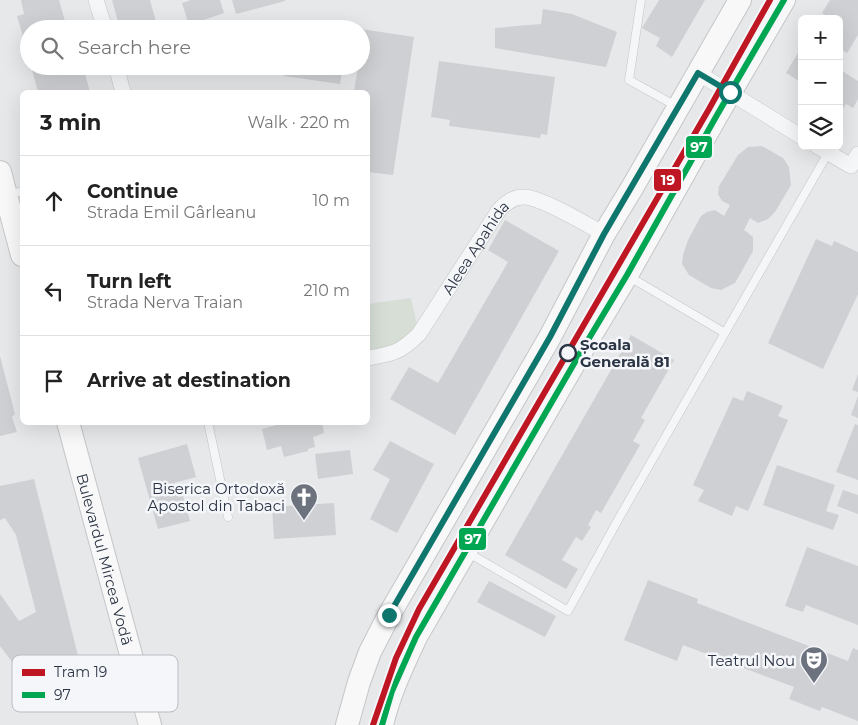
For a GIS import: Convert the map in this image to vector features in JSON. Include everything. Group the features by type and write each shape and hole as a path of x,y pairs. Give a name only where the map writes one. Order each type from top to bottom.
{"main road":[{"path":"347,725 370,652 389,615 550,337 604,234 740,0"},
{"path":"382,725 401,670 416,637 627,275 784,0"},
{"path":"0,172 10,195 20,245"},
{"name":"Bulevardul Mircea Vodă","path":"69,425 131,655"},
{"name":"Bulevardul Mircea Vodă","path":"146,712 150,725"}],"street":[{"path":"96,0 102,20"},
{"path":"698,73 798,134"},
{"path":"118,75 122,90"},
{"path":"822,150 851,166 858,154"},
{"name":"Aleea Apahida","path":"370,358 395,352 407,345 419,334 499,210 514,198 523,196 534,198 561,210 604,234"}],"lane":[{"path":"641,0 629,80 678,107"},
{"path":"466,552 568,611 725,333 822,150"},
{"path":"627,275 725,333"},
{"path":"209,425 228,517"}],"shaded area":[{"path":"411,298 419,334 370,357 370,304"}],"building":[{"path":"21,0 59,0 65,20 20,20 20,26 17,16 24,14"},
{"path":"112,0 150,0 156,20 118,20"},
{"path":"191,0 220,0 224,13 204,20 187,20 182,3"},
{"path":"232,0 285,0 285,1 236,14"},
{"path":"659,0 705,0 672,57 656,46 660,38 642,28"},
{"path":"830,0 858,0 858,35 847,53 843,50 843,15 825,15 822,13"},
{"path":"543,9 572,14 617,32 606,67 495,48 495,28 541,24"},
{"path":"370,30 414,37 393,175 370,172 370,90 354,90 357,75 370,75"},
{"path":"798,53 798,80 786,73"},
{"path":"439,61 555,77 547,135 541,134 540,138 449,126 450,120 431,117"},
{"path":"843,72 858,81 858,99 853,108 846,104 843,109"},
{"path":"33,75 85,75 89,90 37,90"},
{"path":"284,75 342,75 340,84"},
{"path":"762,146 783,158 789,167 791,185 775,212 768,219 758,223 750,218 744,230 753,237 753,251 735,283 721,290 711,288 689,275 682,264 688,240 701,216 707,212 715,210 724,216 730,205 722,201 718,194 719,186 738,155 748,147"},
{"path":"505,220 559,251 455,435 390,399 409,367 438,383 508,262 488,250"},
{"path":"816,239 832,246 834,241 858,252 858,294 823,369 768,343"},
{"path":"631,335 674,360 641,418 645,420 633,441 640,445 601,513 596,510 588,525 591,527 582,541 576,537 562,560 578,569 566,589 505,555"},
{"path":"0,356 15,414 12,417 17,432 0,436"},
{"path":"858,374 858,392 852,390"},
{"path":"747,391 783,406 778,416 788,420 748,511 736,506 732,516 698,501 704,490 693,485 733,397 743,401"},
{"path":"858,396 858,418 851,415"},
{"path":"855,424 858,425 858,480 836,472"},
{"path":"276,425 323,425 324,433 313,437 315,447 308,449 308,451 284,457 281,446 267,450 262,429"},
{"path":"390,441 434,464 397,533 370,519 390,479 373,470"},
{"path":"187,444 196,477 174,483 176,490 181,489 190,521 158,529 138,458"},
{"path":"350,450 353,474 318,479 315,454"},
{"path":"777,465 835,485 826,511 839,515 833,530 763,505"},
{"path":"34,479 78,655 12,655 12,662 0,646 0,594 19,621 36,612 16,535 5,518 0,520 0,486"},
{"path":"843,490 858,495 858,514 837,506"},
{"name":"Biserica Ortodoxă Apostol din Tabaci","path":"334,503 336,535 274,539 272,507"},
{"path":"807,547 858,566 858,625 806,605 803,612 785,606"},
{"path":"648,580 698,599 697,603 848,661 853,648 858,650 858,721 822,707 820,711 789,699 794,687 683,645 677,661 624,640"},
{"path":"489,581 556,616 545,637 477,602"}],"tram line":[{"name":"19","path":"373,725 396,658 419,609 709,109 770,0"}],"transit line":[{"name":"97","path":"382,725 392,691 416,637 627,275 784,0"}],"place":[{"name":"Școala Generală 81","path":"568,353"},
{"name":"Biserica Ortodoxă Apostol din Tabaci","path":"304,521"},
{"name":"Teatrul Nou","path":"814,684"}],"route":[{"path":"389,615 550,337 604,234 698,73 730,92"}]}
